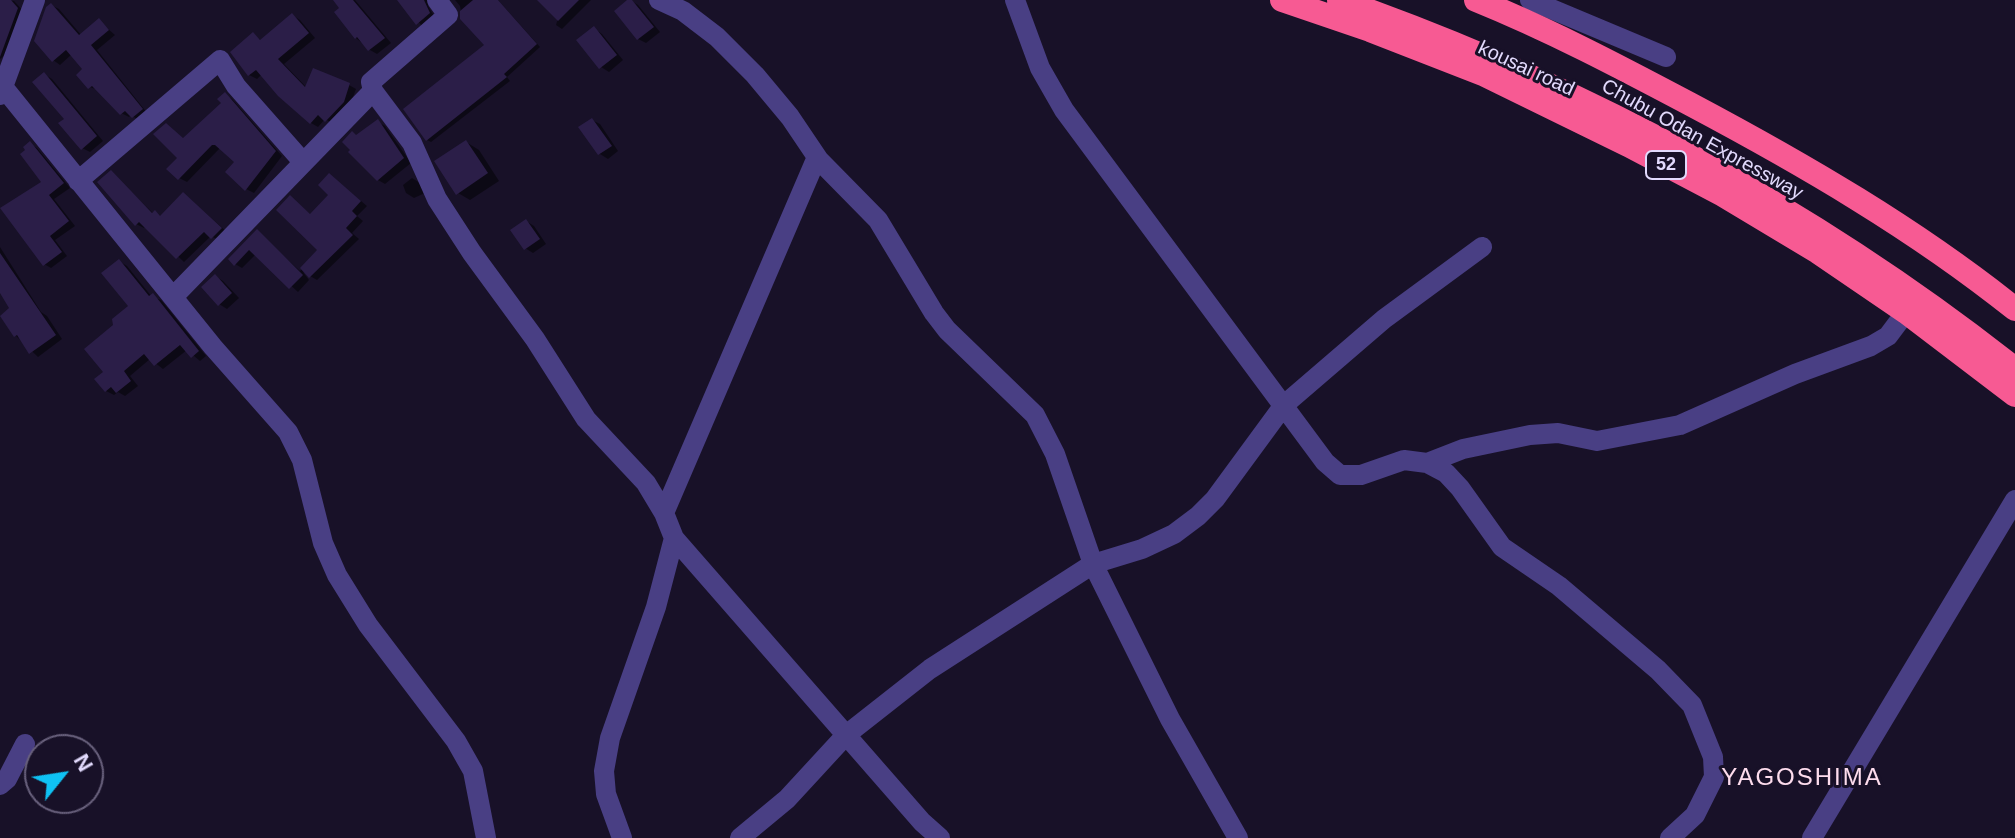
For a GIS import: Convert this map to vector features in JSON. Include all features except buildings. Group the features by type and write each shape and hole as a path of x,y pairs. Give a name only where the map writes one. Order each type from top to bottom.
{"highway":[{"name":"kousai road","path":"1282,0 1483,74 1723,195 1906,312 2015,395"},
{"name":"Chubu Odan Expressway","path":"1339,0 1500,63 1557,88 1656,139 1838,244 1926,303 2015,369"},
{"path":"1476,0 1549,31 1776,149 1894,222 2015,309"}],"street":[{"path":"35,0 1,89 213,347 288,432 302,460 323,543 337,575 368,625 456,741 473,771 486,838"},
{"path":"437,0 448,15 371,82 373,91 412,143 437,199 535,339 586,419 646,483 664,513 674,538 922,822 940,838"},
{"path":"659,0 683,11 717,37 755,75 790,117 817,157 878,220 947,330 1035,415 1055,454 1093,564 1170,719 1235,837"},
{"path":"1015,0 1040,68 1064,110 1325,462 1340,475 1361,475 1404,460 1427,463 1446,473 1502,547 1568,594 1658,670 1692,705 1713,757 1714,777 1695,815 1670,838"},
{"path":"1530,0 1666,57"},
{"path":"78,181 220,60 236,86 303,162"},
{"path":"174,296 373,91"},
{"path":"664,513 817,157"},
{"path":"740,838 787,799 846,735 930,669 1093,564 1142,549 1174,534 1198,516 1215,499 1284,405 1384,319 1482,247"},
{"path":"1427,463 1463,449 1530,435 1558,433 1597,441 1680,425 1795,374 1871,346 1888,336 1906,312"},
{"path":"1812,838 2015,500"},
{"path":"622,838 606,794 604,771 608,749 656,607 674,538"},
{"path":"0,785 7,779 24,746"}],"district":[{"name":"YAGOSHIMA","path":"1802,778"}]}
